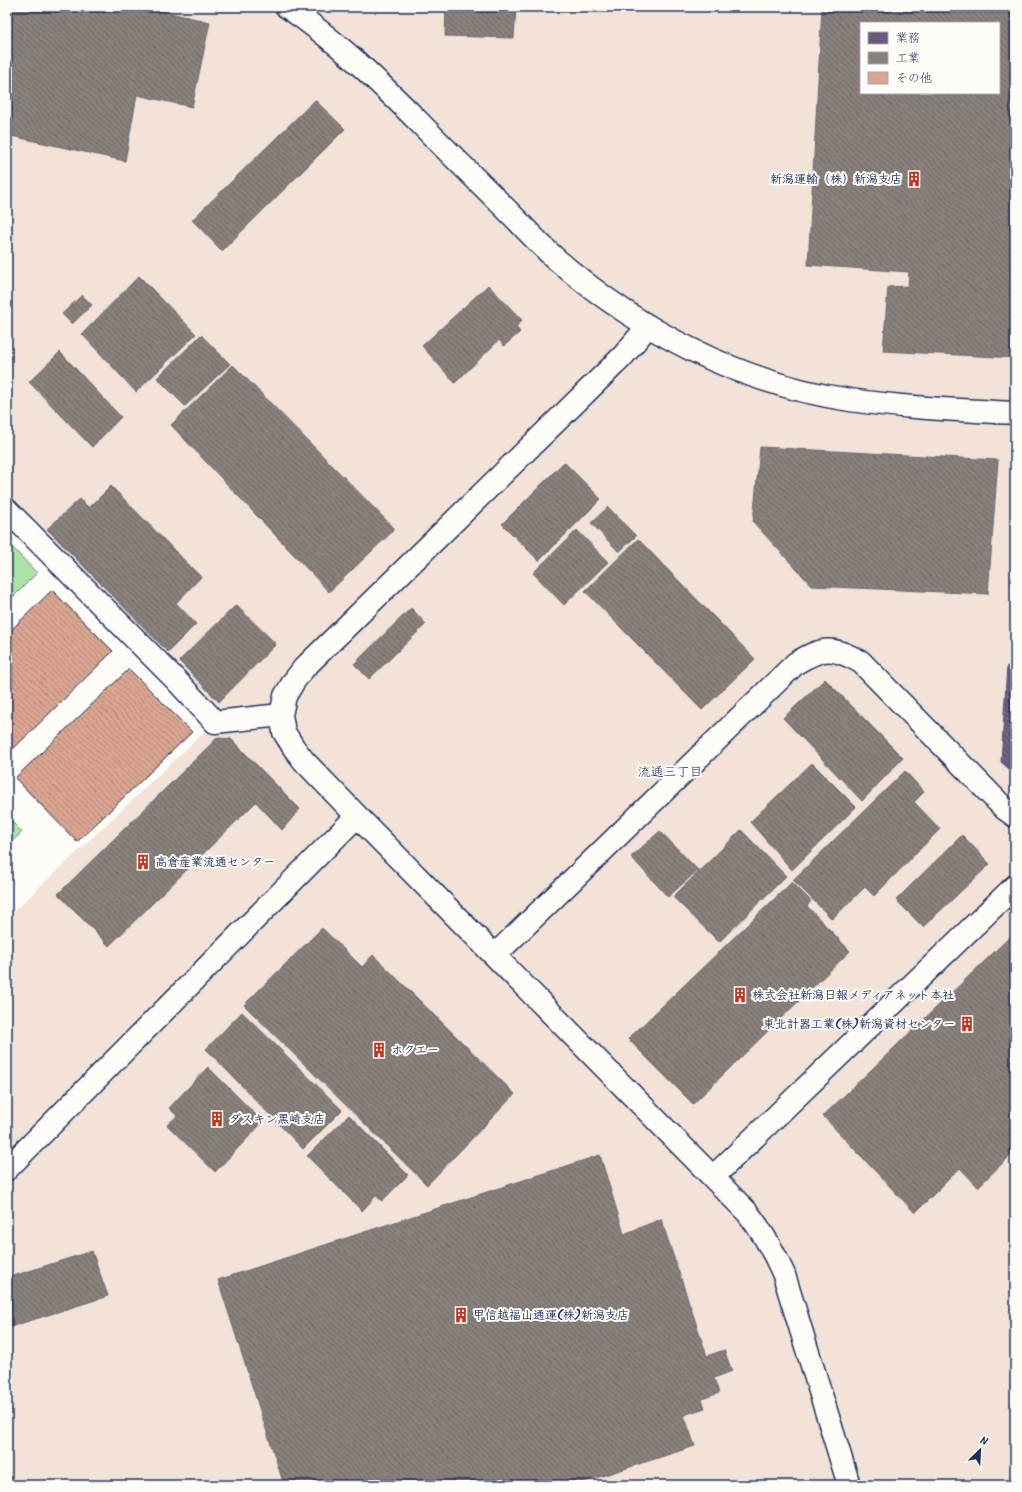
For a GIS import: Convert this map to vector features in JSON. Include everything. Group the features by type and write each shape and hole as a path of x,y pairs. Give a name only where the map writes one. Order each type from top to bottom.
{"street":[{"path":"287,7 314,26 352,57 556,259 603,296 648,326 693,351 740,371 795,388 849,399 908,406 1015,413"},
{"path":"648,326 617,362 304,668 285,696 281,715 284,732 294,748 357,816 713,1177 747,1212 761,1230 774,1251 784,1276 849,1485"},
{"path":"7,510 176,680 215,722 281,715"},
{"path":"495,955 796,663 812,654 829,650 845,653 861,662 1005,809 1015,816"},
{"path":"7,1169 357,816"},
{"path":"713,1177 1015,886"}],"shaded area":[{"path":"7,7 1015,7 1015,1485 7,1485 7,918 215,722 7,511"}],"green space":[{"path":"7,542 37,573 7,603"},
{"path":"7,817 22,832 7,846"}],"building: 業務":[{"path":"1007,666 1015,666 1015,774 1001,762"}],"building: 工業":[{"path":"7,7 144,7 210,22 192,107 137,95 125,161 7,135"},
{"path":"446,7 516,7 514,38 445,36"},
{"name":"新潟運輸（株）新潟支店","path":"822,7 1015,7 1015,358 883,351 888,287 908,286 909,272 808,265"},
{"path":"315,100 345,129 222,251 192,220"},
{"path":"139,276 196,334 136,392 82,334"},
{"path":"488,285 522,320 516,327 520,332 504,346 499,340 455,383 422,346"},
{"path":"82,295 92,305 72,324 62,314"},
{"path":"201,335 230,364 185,406 157,378"},
{"path":"60,352 121,417 92,447 29,382"},
{"path":"233,365 395,529 329,592 171,425"},
{"path":"760,447 998,460 988,594 812,586 753,522"},
{"path":"564,462 601,499 539,561 502,524"},
{"path":"111,486 201,577 176,603 196,624 168,652 47,529 80,499 89,508"},
{"path":"608,507 636,536 619,552 591,523"},
{"path":"577,530 608,562 564,605 533,573"},
{"path":"638,539 755,659 702,710 585,591"},
{"path":"236,605 276,644 219,702 179,661"},
{"path":"411,608 426,624 369,679 354,664"},
{"path":"825,679 903,758 862,801 783,718"},
{"name":"高倉産業流通センター","path":"217,738 231,739 300,809 282,830 256,802 109,946 58,894"},
{"path":"812,763 856,807 792,870 750,822"},
{"path":"905,771 924,792 914,802 940,829 874,896 865,887 832,919 793,880"},
{"path":"741,830 786,876 719,942 673,897"},
{"path":"660,831 698,870 668,897 631,857"},
{"path":"962,835 990,864 923,927 896,900"},
{"name":"株式会社新潟日報メディアネット本社","path":"792,882 811,901 807,906 850,951 693,1104 628,1039"},
{"name":"ホクエー","path":"322,928 362,967 373,955 515,1094 427,1185 244,1005"},
{"name":"東北計器工業(株)新潟資材センター","path":"1015,932 1015,1151 978,1187 960,1168 915,1213 823,1116"},
{"path":"242,1012 342,1110 303,1149 206,1049"},
{"name":"ダスキン黒崎支店","path":"208,1067 263,1122 215,1172 167,1125 177,1116 169,1108"},
{"path":"349,1115 408,1175 382,1201 376,1196 362,1211 307,1156"},
{"name":"甲信越福山通運(株)新潟支店","path":"600,1155 624,1234 661,1219 707,1356 724,1350 732,1371 714,1378 719,1393 702,1399 705,1408 684,1415 695,1446 574,1485 284,1485 218,1280"},
{"path":"92,1251 108,1296 7,1328 7,1278"}],"building: その他":[{"path":"52,590 113,651 7,755 7,634"},
{"path":"129,669 192,732 77,842 15,778"}],"place":[{"name":"新潟運輸（株）新潟支店","path":"914,179"},
{"name":"高倉産業流通センター","path":"143,862"},
{"name":"株式会社新潟日報メディアネット本社","path":"740,995"},
{"name":"東北計器工業(株)新潟資材センター","path":"967,1024"},
{"name":"ホクエー","path":"379,1050"},
{"name":"ダスキン黒崎支店","path":"217,1119"},
{"name":"甲信越福山通運(株)新潟支店","path":"461,1315"}],"district":[{"name":"流通三丁目","path":"670,772"}]}
